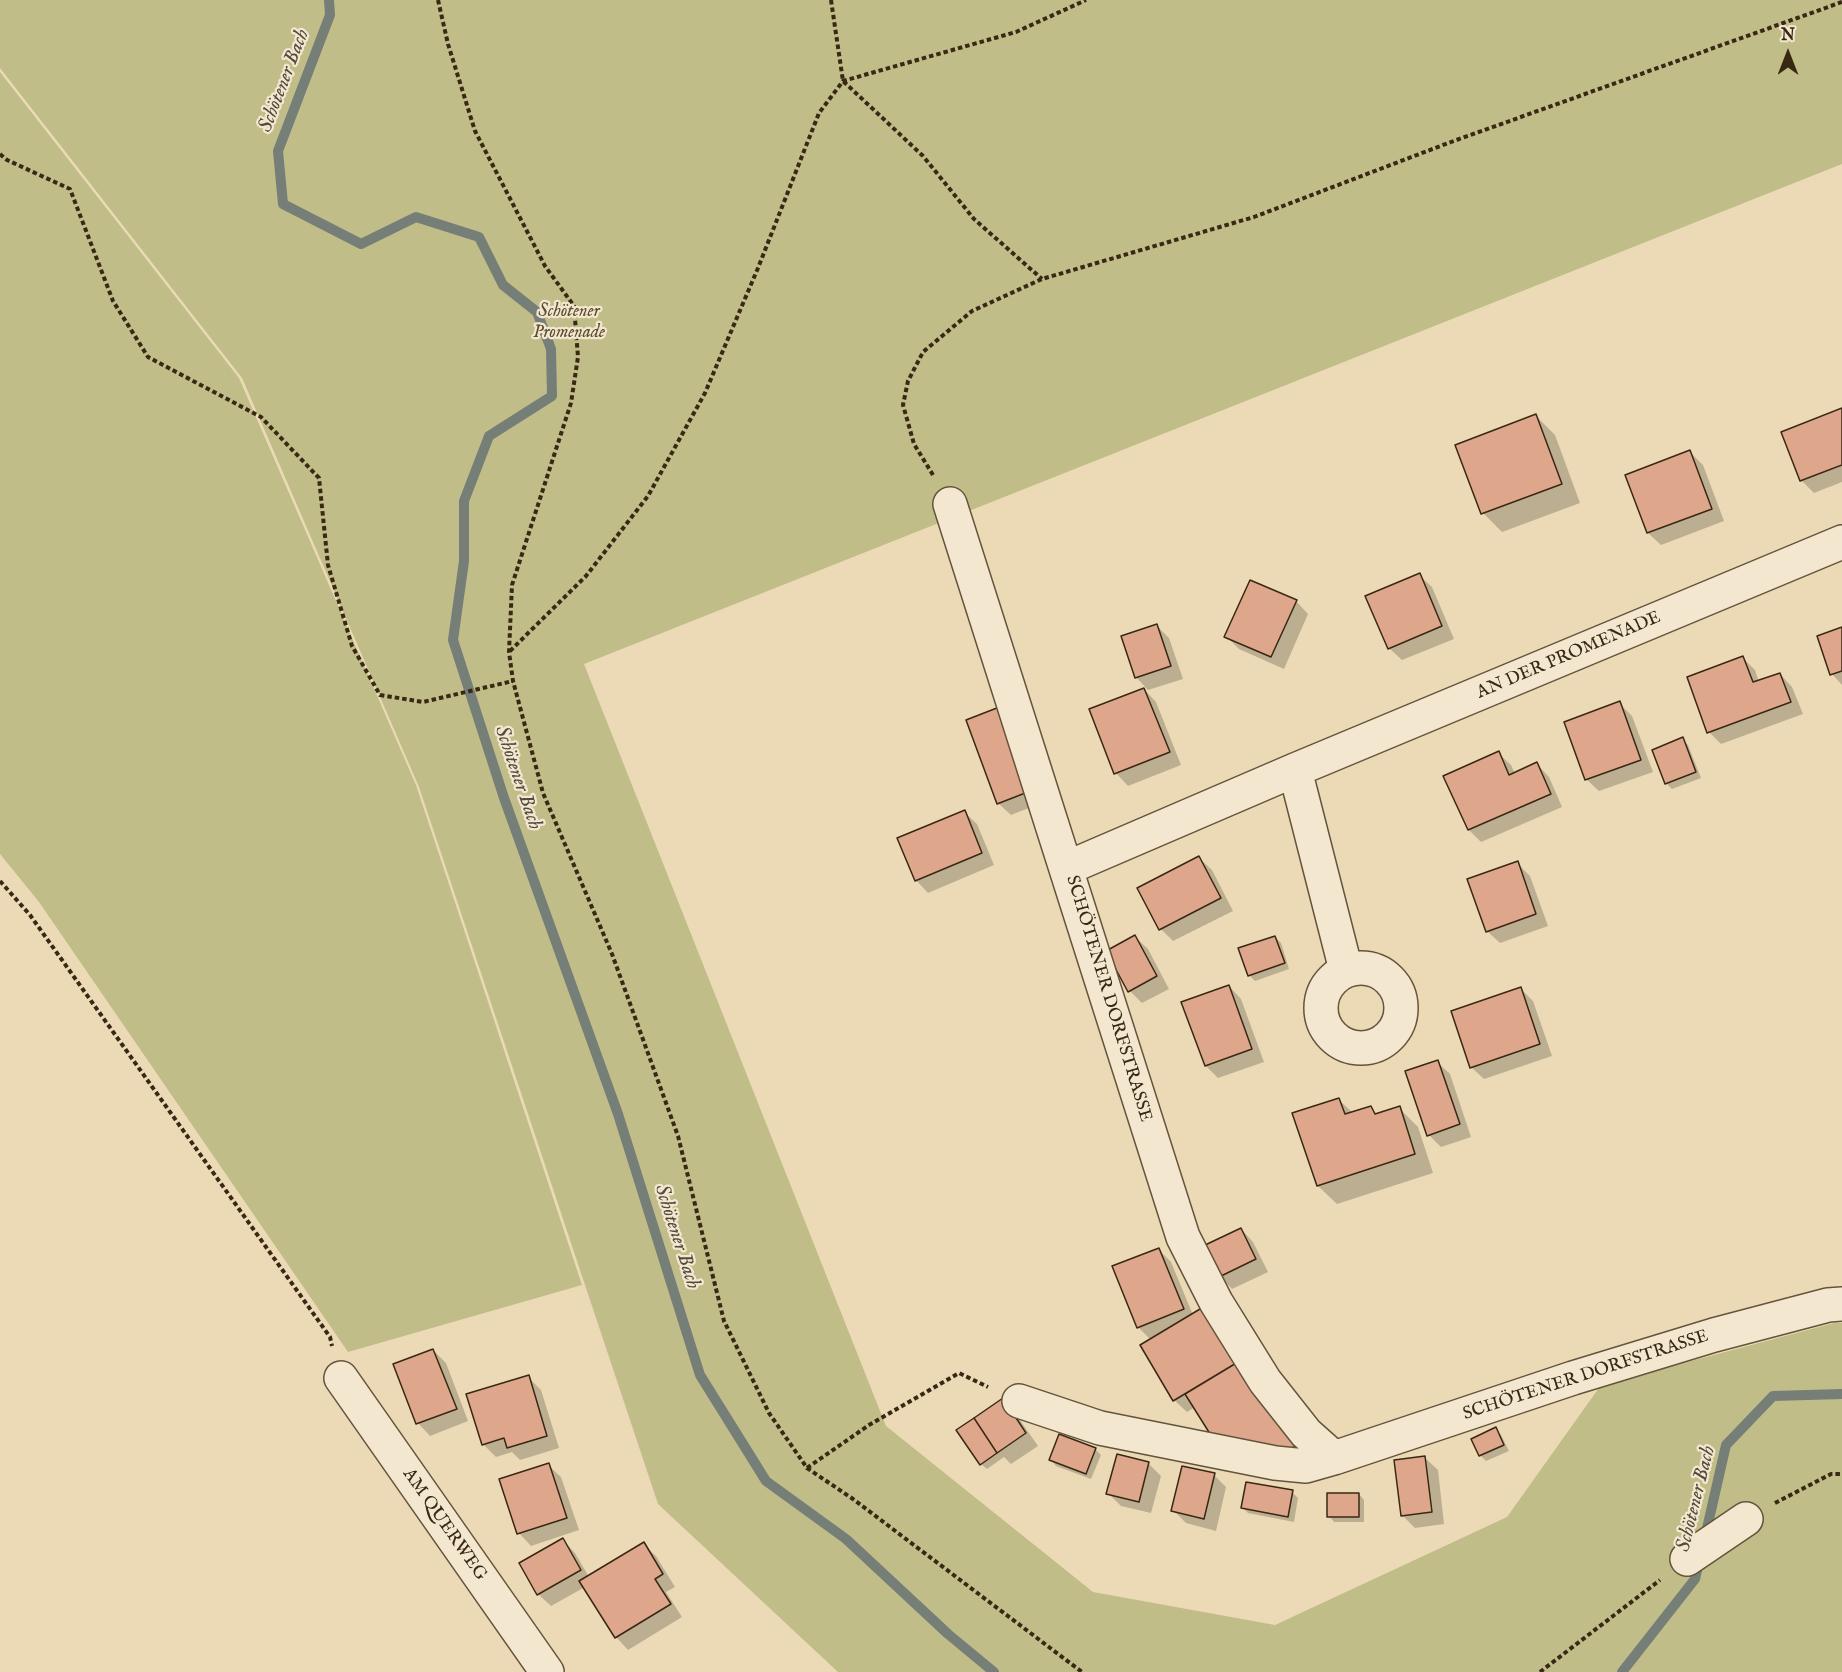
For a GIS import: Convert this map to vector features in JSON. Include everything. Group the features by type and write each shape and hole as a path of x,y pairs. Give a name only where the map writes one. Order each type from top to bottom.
{"street":[{"name":"SCHÖTENER DORFSTRASSE","path":"950,504 1183,1237 1216,1302 1265,1381 1306,1433 1334,1458"},
{"name":"AN DER PROMENADE","path":"1067,868 1295,770 1842,542"},
{"path":"1295,770 1346,970"},
{"name":"SCHÖTENER DORFSTRASSE","path":"1018,1401 1100,1428 1275,1464 1306,1466 1573,1378 1713,1335 1828,1305 1842,1304"},
{"name":"AM QUERWEG","path":"341,1378 547,1672"},
{"path":"1687,1559 1746,1519"}],"path":[{"path":"438,0 448,44 475,130 545,266 574,306 578,357 572,403 512,585 510,652 513,681 543,793 612,954 678,1136 724,1321 769,1413 807,1468 853,1499 1082,1672"},
{"path":"831,0 843,81 923,156 974,219 1042,279"},
{"path":"510,652 586,576 648,496 705,393 758,268 819,113 843,81 1016,32 1086,0"},
{"path":"950,504 914,444 903,405 908,381 923,352 972,311 1042,279 1254,217 1451,142 1842,2"},
{"path":"0,154 7,160 70,189 113,301 148,357 261,417 319,478 328,565 352,646 380,695 423,702 513,681"},
{"path":"0,881 30,915 330,1337 341,1378"},
{"path":"807,1468 868,1425 959,1373 1018,1401"},
{"path":"1746,1519 1831,1474 1842,1474"},
{"path":"1540,1672 1687,1559"}],"green space":[{"name":"Schötener Promenade","path":"0,0 1842,0 1842,164 584,664 886,1426 1093,1592 1275,1625 1507,1517 1601,1385 1834,1323 1842,1323 1842,1672 838,1672 658,1504 419,787 242,378 0,68"},
{"path":"0,72 239,378 416,785 582,1285 348,1352 39,902 0,854"}],"building":[{"path":"1842,408 1842,465 1800,481 1781,432"},
{"path":"1536,414 1562,484 1481,514 1455,445"},
{"path":"1690,450 1712,509 1647,533 1625,475"},
{"path":"1420,573 1442,626 1388,649 1365,596"},
{"path":"1250,580 1297,600 1271,657 1224,637"},
{"path":"1157,624 1171,666 1135,678 1121,636"},
{"path":"1842,627 1842,671 1830,675 1817,636"},
{"path":"1743,656 1753,682 1780,673 1791,702 1707,733 1687,677"},
{"path":"1144,688 1170,752 1114,774 1089,709"},
{"path":"1620,701 1641,760 1585,780 1564,722"},
{"path":"1002,706 1033,790 997,804 966,720"},
{"path":"1683,737 1696,772 1665,784 1652,750"},
{"path":"1499,751 1509,775 1537,762 1551,794 1468,830 1443,776"},
{"path":"965,810 982,853 915,881 897,838"},
{"path":"1199,856 1221,898 1159,930 1137,888"},
{"path":"1518,861 1536,914 1486,932 1467,879"},
{"path":"1135,935 1157,976 1128,992 1106,951"},
{"path":"1275,936 1285,963 1248,976 1238,948"},
{"path":"1229,985 1252,1049 1205,1066 1181,1002"},
{"path":"1521,987 1540,1044 1470,1068 1451,1011"},
{"path":"1438,1060 1460,1124 1427,1136 1405,1071"},
{"path":"1339,1098 1345,1114 1371,1106 1375,1114 1400,1106 1415,1154 1317,1186 1292,1113"},
{"path":"1241,1228 1256,1259 1219,1277 1203,1246"},
{"path":"1159,1248 1184,1309 1137,1328 1112,1266"},
{"path":"1205,1306 1238,1362 1173,1401 1140,1345"},
{"path":"433,1349 457,1409 416,1424 393,1364"},
{"path":"1238,1362 1295,1446 1286,1453 1212,1437 1185,1394"},
{"path":"529,1375 547,1436 507,1448 504,1438 482,1445 466,1394"},
{"path":"1003,1398 1026,1433 997,1453 974,1418"},
{"path":"974,1418 997,1453 980,1465 956,1430"},
{"path":"1496,1427 1504,1445 1479,1456 1471,1439"},
{"path":"1059,1434 1096,1448 1086,1474 1049,1460"},
{"path":"1117,1454 1149,1462 1139,1502 1106,1494"},
{"path":"1425,1456 1432,1512 1401,1516 1394,1460"},
{"path":"549,1463 567,1518 517,1534 499,1479"},
{"path":"1182,1466 1215,1473 1204,1519 1171,1511"},
{"path":"1246,1482 1293,1490 1288,1517 1241,1508"},
{"path":"1327,1493 1359,1493 1359,1517 1327,1517"},
{"path":"563,1538 581,1570 537,1595 519,1563"},
{"path":"644,1542 663,1574 655,1579 671,1604 615,1638 579,1581"}],"waterway":[{"name":"Schötener Bach","path":"329,0 330,15 278,151 283,204 361,244 416,217 479,237 503,285 537,312 551,349 552,396 489,436 464,501 464,561 453,640 504,798 618,1114 700,1375 766,1481 846,1539 948,1634 994,1672"},
{"name":"Schötener Bach","path":"1705,1537 1726,1445 1773,1396 1842,1394"},
{"name":"Schötener Bach","path":"1622,1672 1695,1579 1700,1558"}]}
